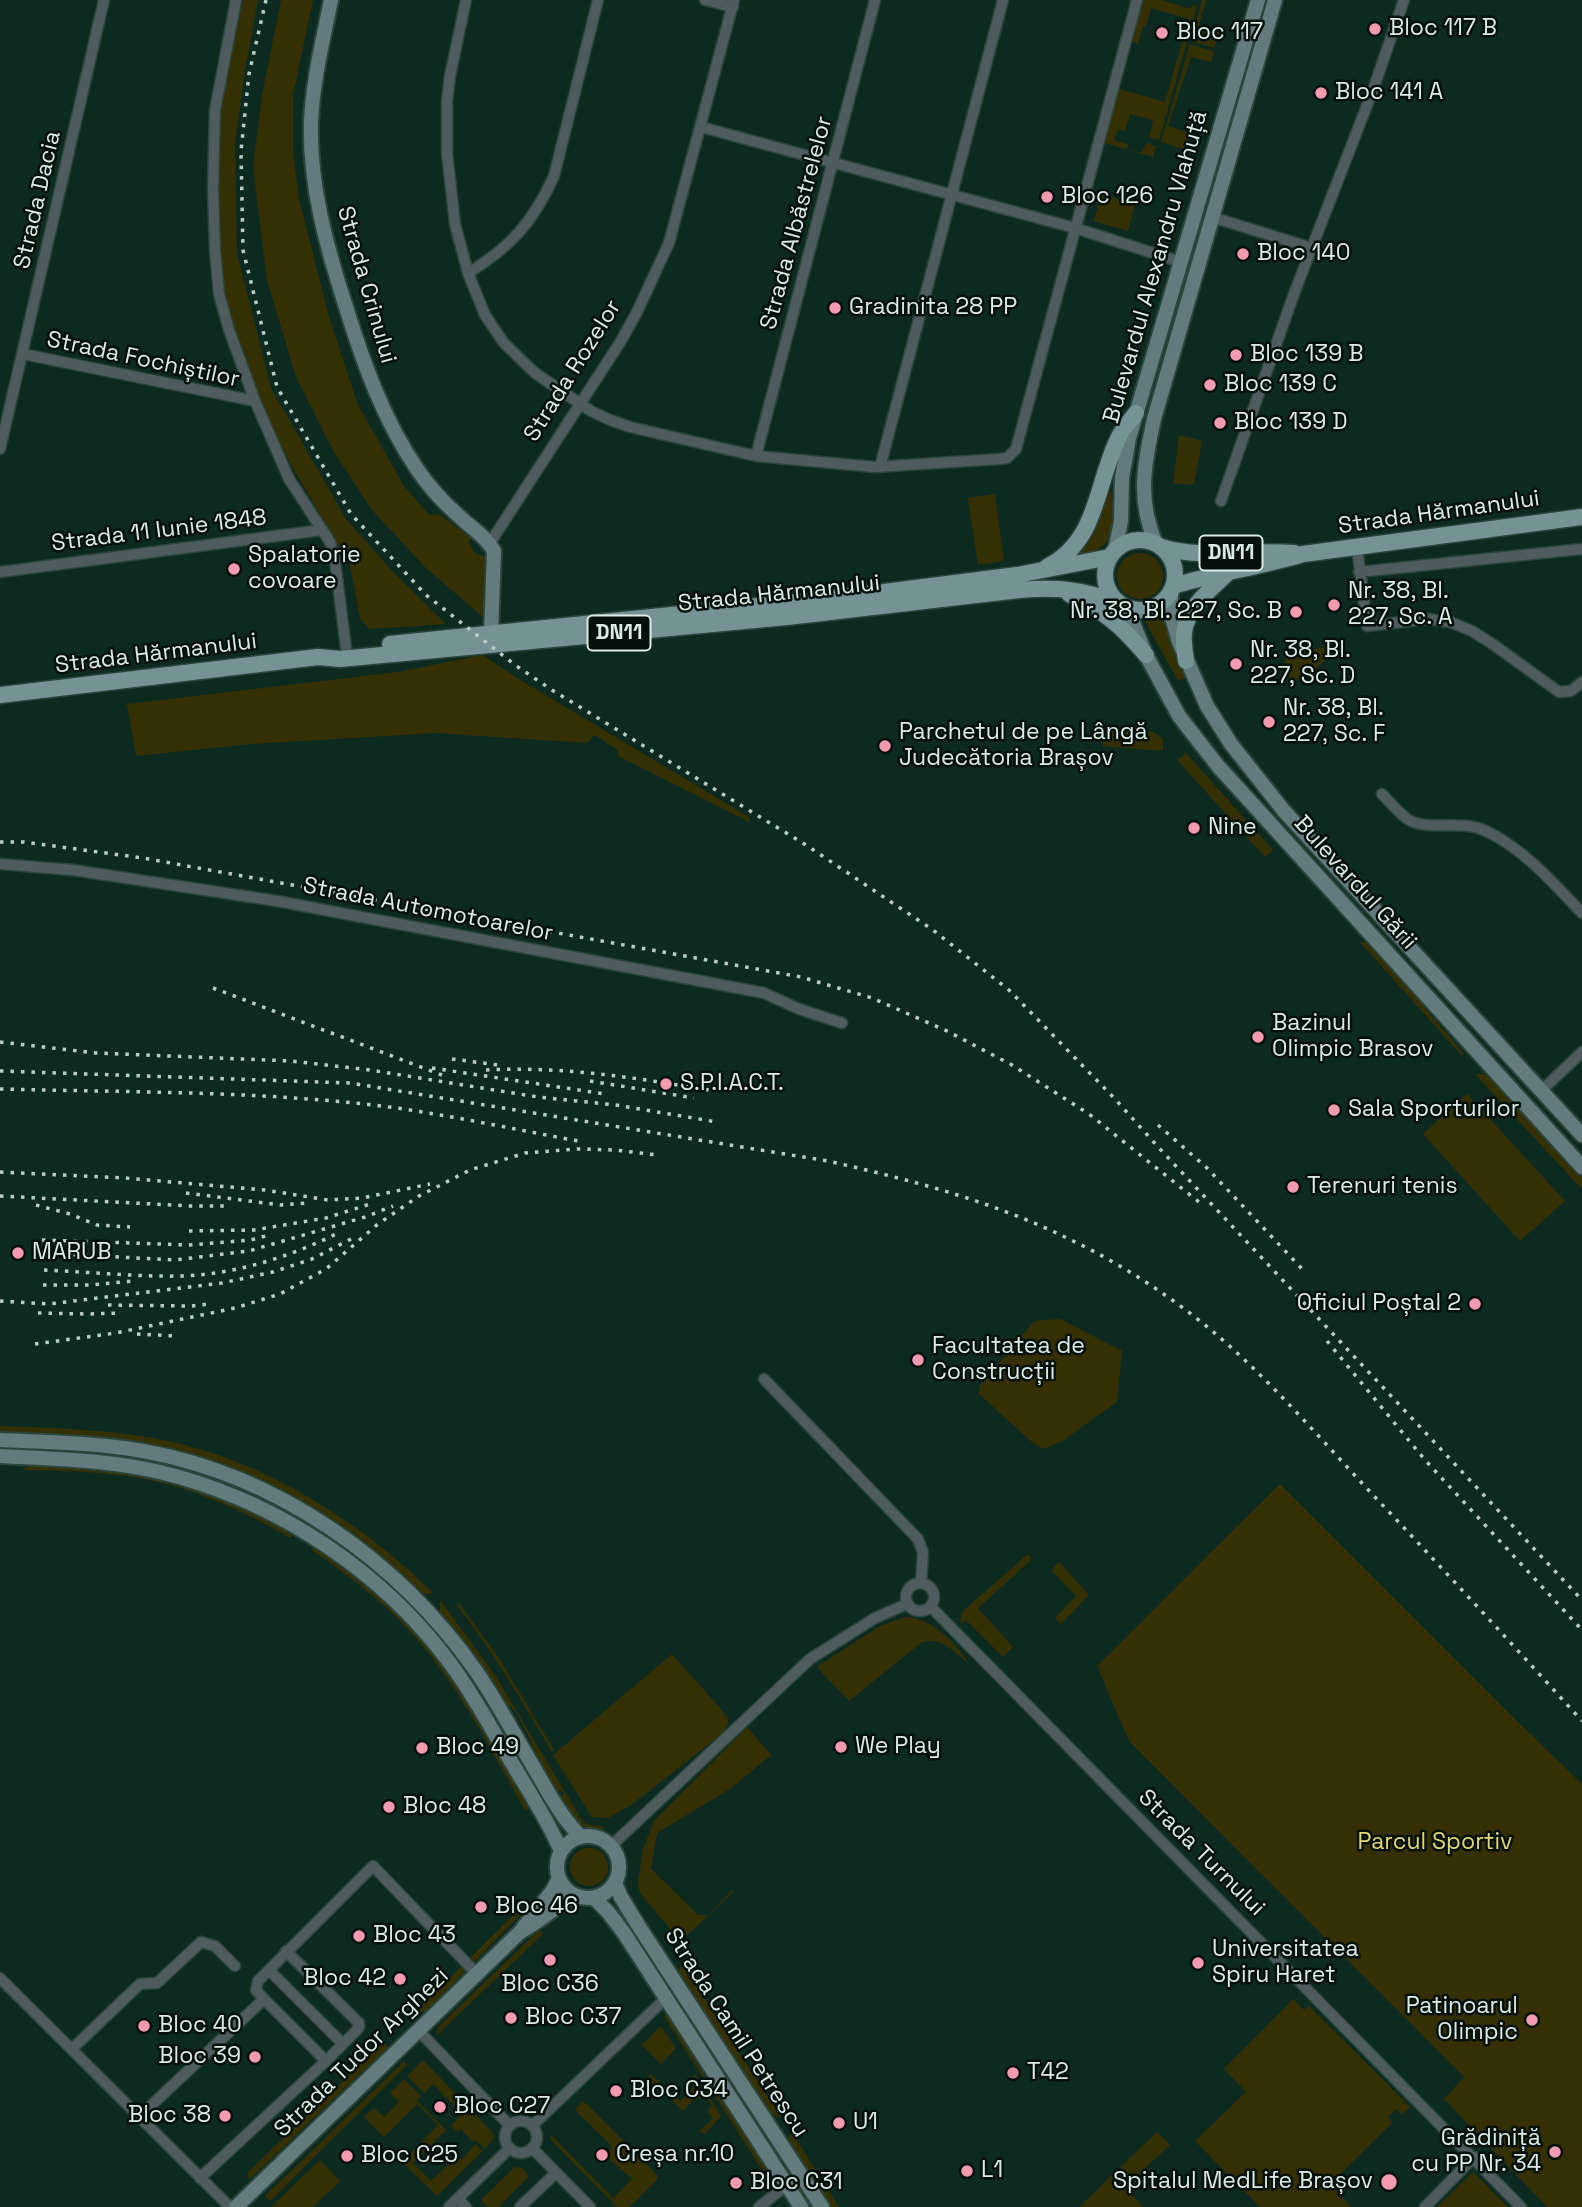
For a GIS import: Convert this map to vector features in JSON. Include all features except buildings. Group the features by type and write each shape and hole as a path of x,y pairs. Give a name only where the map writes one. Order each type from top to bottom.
{"main road":[{"path":"1032,573 1058,561 1077,544 1088,524 1120,435 1136,412"},
{"name":"Strada Hărmanului","path":"1172,589 1230,571 1303,554 1582,517"},
{"path":"1142,540 1158,546 1171,558 1174,567 1172,589 1167,598 1154,607 1139,610 1123,605 1111,595 1105,576 1112,554 1120,546 1134,541 1142,540"},
{"name":"Strada Hărmanului","path":"1158,546 1179,553 1264,550 1303,554"},
{"name":"Strada Hărmanului","path":"0,695 318,657 346,648 846,597 1032,573 1112,554"},
{"path":"1186,661 1184,631 1189,619 1208,592 1230,571"},
{"path":"1057,589 1104,613 1132,638 1146,655"},
{"name":"Strada Hărmanului","path":"318,657 367,657 787,617 1019,590 1082,590 1123,605"}],"street":[{"name":"Strada Dacia","path":"0,449 104,0"},
{"path":"236,0 215,110 213,189 219,294 255,401 289,480 330,542 335,561 346,648"},
{"name":"Strada Crinului","path":"331,0 317,66 311,123 316,192 336,277 372,384 401,443 435,492 490,543"},
{"path":"466,0 450,76 446,127 449,180 455,224 468,274 485,315 504,343 535,373 580,404 600,416 630,427 756,456 880,467 999,459 1012,454 1016,449 1137,0"},
{"path":"468,274 517,236 544,199 554,176 598,0"},
{"path":"705,0 733,4"},
{"name":"Strada Albăstrelelor","path":"756,456 875,0"},
{"path":"880,467 1003,0"},
{"name":"Bulevardul Alexandru Vlahuță","path":"1112,554 1121,521 1125,462 1136,412 1258,0"},
{"name":"Bulevardul Alexandru Vlahuță","path":"1158,546 1150,530 1143,491 1144,465 1154,419 1275,0"},
{"path":"1221,501 1404,0"},
{"name":"Strada Rozelor","path":"490,543 627,332 669,243 733,4"},
{"path":"701,127 1076,228 1181,262"},
{"path":"1212,217 1312,248"},
{"name":"Strada Fochiștilor","path":"23,354 255,401"},
{"name":"Strada 11 Iunie 1848","path":"0,572 322,530"},
{"path":"490,543 494,551 491,632"},
{"path":"1357,547 1367,626 1428,620 1450,622 1472,631 1494,645 1559,692 1571,691 1582,682"},
{"path":"1359,572 1582,549"},
{"name":"Bulevardul Gării","path":"1172,589 1173,627 1207,706 1231,744 1284,811 1582,1135"},
{"name":"Bulevardul Gării","path":"1123,605 1146,655 1188,729 1218,766 1582,1167"},
{"path":"1382,794 1410,820 1426,825 1467,824 1487,831 1516,848 1582,913"},
{"name":"Strada Automotoarelor","path":"0,864 73,870 277,901 724,985 764,993 799,1009 842,1023"},
{"path":"1541,1091 1582,1052"},
{"path":"764,1379 918,1539 923,1552 921,1583"},
{"path":"0,1440 101,1445 182,1459 263,1490 330,1528 392,1576 447,1632 478,1674 551,1798 581,1837"},
{"path":"0,1456 98,1461 177,1476 252,1503 322,1543 382,1588 408,1612 448,1660 477,1703 561,1850"},
{"path":"921,1583 932,1590 934,1599 931,1607 918,1612 907,1604 905,1594 912,1585 921,1583"},
{"path":"615,1883 609,1890 594,1898 575,1896 559,1878 557,1867 561,1850 573,1839 581,1837 600,1838 611,1846 810,1660 875,1618 907,1604"},
{"name":"Strada Turnului","path":"931,1607 1521,2207"},
{"name":"Strada Camil Petrescu","path":"611,1846 616,1852 619,1866 615,1883 621,1897 822,2207"},
{"path":"139,2117 264,1999 256,1986 269,1970 373,1866 477,1973"},
{"name":"Strada Tudor Arghezi","path":"236,2207 520,1932 553,1890 559,1878"},
{"name":"Strada Tudor Arghezi","path":"520,1932 538,1923 564,1901 575,1896"},
{"name":"Strada Camil Petrescu","path":"594,1898 614,1918 801,2207"},
{"path":"72,2048 140,1984 157,1983 201,1942 215,1947 235,1966"},
{"path":"286,1951 356,2018 359,2027 326,2061"},
{"path":"269,1970 343,2044"},
{"path":"0,1978 230,2207"},
{"path":"532,2126 666,1998"},
{"name":"Strada Tudor Arghezi","path":"200,2178 326,2061 264,1999"},
{"path":"418,2030 510,2126"},
{"path":"523,2121 532,2126 537,2134 532,2148 519,2152 510,2148 505,2134 510,2126 523,2121"},
{"path":"449,2207 510,2148"},
{"path":"532,2148 590,2207"},
{"path":"1425,2207 1474,2157"},
{"path":"520,2207 556,2173"},
{"path":"760,2207 787,2185"},
{"path":"458,2199 466,2207"}],"green space":[{"path":"243,0 258,0 235,144 237,253 271,388 346,519 392,571 446,624 370,629 360,619 350,565 291,465 249,382 221,294 215,215 216,130"},
{"path":"281,0 313,0 293,95 293,154 299,199 329,317 358,405 404,486 429,515 439,514 471,538 469,543 477,555 487,556 485,619 426,568 372,510 334,452 296,377 267,280 253,167 262,95"},
{"path":"1140,0 1161,0 1191,9 1193,5 1197,6 1159,140 1149,137 1153,120 1130,114 1125,131 1118,129 1114,140 1128,144 1127,149 1142,153 1146,143 1156,146 1153,157 1105,143 1119,89 1165,102 1189,19 1151,8 1138,44 1129,41"},
{"path":"1202,0 1206,0 1199,24 1220,31 1214,48 1191,41"},
{"path":"1190,44 1214,52 1211,62 1191,57 1168,126 1189,133 1184,149 1161,142"},
{"path":"1097,193 1135,204 1128,231 1094,221 1101,195"},
{"path":"1179,435 1202,441 1194,485 1173,483"},
{"path":"1109,485 1113,514 1109,537 1096,551 1075,556 1089,539"},
{"path":"995,494 1004,561 978,565 968,498"},
{"path":"1140,553 1156,560 1163,576 1156,592 1140,599 1124,592 1117,576 1124,560"},
{"path":"1163,613 1185,678 1178,681 1145,621"},
{"path":"1330,646 1339,648 1312,672 1290,683 1284,655"},
{"path":"482,655 749,817 749,822 618,756 618,750 594,735 587,743 436,733 251,744 136,756 127,704 398,672"},
{"path":"1104,729 1153,732 1163,738 1163,751 1103,746"},
{"path":"1186,753 1273,850 1265,857 1177,760"},
{"path":"1369,942 1464,1054 1461,1055 1361,943"},
{"path":"1475,1074 1485,1074 1493,1079 1582,1175 1582,1189"},
{"path":"1467,1094 1565,1201 1520,1241 1423,1134"},
{"path":"1060,1319 1122,1351 1117,1402 1062,1441 1044,1449 1033,1443 979,1394 980,1385 1034,1321"},
{"path":"0,1426 140,1436 219,1455 319,1503 380,1546 434,1594 422,1594 361,1543 294,1498 221,1465 144,1445 0,1434"},
{"path":"0,1444 55,1446 151,1458 236,1483 294,1511 361,1556 429,1618 476,1680 545,1799 540,1801 470,1683 426,1622 367,1566 334,1542 263,1501 187,1472 112,1456 0,1449"},
{"path":"32,1463 132,1473 191,1486 229,1500 289,1529 291,1538 231,1507 193,1492 108,1474 22,1470"},
{"name":"Parcul Sportiv","path":"1280,1484 1582,1784 1582,2207 1547,2207 1444,2099 1464,2077 1129,1741 1097,1666"},
{"path":"310,1549 322,1549 383,1598 437,1655 474,1710 530,1807 525,1810 470,1714 420,1643 376,1599"},
{"path":"1027,1555 1031,1556 1030,1561 978,1608 1013,1647 1003,1657 966,1620 961,1624 961,1615"},
{"path":"1059,1562 1089,1595 1061,1624 1055,1618 1076,1596 1051,1570"},
{"path":"440,1600 495,1675 583,1822 603,1826 603,1830 582,1825 559,1800 564,1793 554,1792 515,1711 499,1696 440,1613"},
{"path":"459,1603 499,1658 554,1750 552,1752 495,1659 457,1605"},
{"path":"905,1617 933,1626 957,1647 968,1663 941,1643 922,1642 849,1701 818,1666 880,1626"},
{"path":"672,1654 727,1716 728,1723 723,1733 631,1805 608,1818 592,1817 553,1755"},
{"path":"747,1727 771,1755 730,1789 657,1833 651,1869 698,1915 708,1915 732,1890 733,1892 685,1937 680,1933 676,1936 640,1893 638,1884 643,1849 654,1821"},
{"path":"589,1848 602,1854 608,1867 602,1880 589,1886 576,1880 570,1867 576,1854"},
{"path":"521,1907 524,1911 426,2011 415,2013"},
{"path":"539,1930 543,1934 437,2035 438,2027"},
{"path":"635,1932 813,2207 807,2207 632,1935"},
{"path":"682,1964 781,2117 769,2112 680,1975"},
{"path":"1293,1999 1304,2010 1309,2006 1410,2107 1402,2115 1396,2109 1388,2117 1393,2122 1330,2184 1351,2207 1260,2207 1195,2141 1246,2092 1224,2069"},
{"path":"663,2015 671,2016 719,2098 732,2111 775,2175 773,2187"},
{"path":"659,2027 676,2048 661,2064 642,2045"},
{"path":"384,2042 388,2047 250,2179 247,2173"},
{"path":"423,2060 494,2134 485,2149 476,2140 473,2142 461,2129 458,2132 451,2126 462,2113 433,2084 424,2093 407,2076"},
{"path":"404,2061 407,2065 270,2201 265,2196"},
{"path":"651,2074 680,2101 699,2082 693,2076 695,2074 721,2116 705,2134 699,2131 713,2118 707,2112 712,2106 706,2097 694,2099 683,2111 660,2089 648,2088 643,2082"},
{"path":"404,2079 421,2096 417,2101 446,2130 413,2163 431,2181 457,2156 462,2160 475,2144 483,2151 437,2196 402,2162 438,2125 417,2104 384,2137 364,2117 374,2108 384,2117 399,2102 390,2093"},
{"path":"582,2102 657,2175 657,2180 629,2207 617,2207 551,2140 551,2135 613,2198 632,2179 608,2158 611,2155 608,2152 611,2145 575,2110"},
{"path":"791,2131 839,2207 830,2207 790,2145"},
{"path":"1157,2132 1170,2145 1125,2187 1143,2207 1079,2207"},
{"path":"320,2160 340,2181 313,2207 271,2207"},
{"path":"515,2167 522,2168 528,2177 499,2207 488,2207 481,2200"},
{"path":"1473,2172 1508,2207 1437,2207"}],"railway":[{"path":"266,0 249,74 241,151 243,250 277,387 351,514 426,595 515,665 806,845 933,930 1009,990 1116,1100 1582,1600"},
{"path":"0,842 24,842 143,858 801,977 872,998 947,1031 1012,1065 1089,1114 1199,1202"},
{"path":"213,988 442,1075"},
{"path":"0,1042 96,1053 291,1061 370,1070 538,1097 616,1105 717,1122"},
{"path":"452,1059 498,1065"},
{"path":"432,1068 605,1094"},
{"path":"486,1070 572,1071 714,1091"},
{"path":"0,1071 350,1083 828,1161 951,1193 1011,1213 1091,1250 1135,1275 1197,1318 1235,1351 1306,1422 1582,1721"},
{"path":"590,1081 694,1098"},
{"path":"0,1089 301,1098 435,1114 584,1142"},
{"path":"1158,1125 1207,1168 1304,1271"},
{"path":"35,1344 116,1333 235,1308 280,1294 326,1269 378,1224 419,1196 470,1170 525,1153 577,1149 657,1155"},
{"path":"0,1172 125,1178 265,1190 328,1200 362,1198 430,1184"},
{"path":"186,1193 281,1205 307,1203"},
{"path":"0,1196 225,1206"},
{"path":"189,1231 254,1230 326,1218 370,1204"},
{"path":"36,1205 97,1225 130,1227"},
{"path":"42,1253 175,1260 249,1251 365,1217 393,1206"},
{"path":"44,1270 148,1276 203,1275 262,1263 336,1234"},
{"path":"42,1240 189,1245 251,1240 269,1235"},
{"path":"0,1301 49,1304 222,1283 273,1272 312,1259 353,1238"},
{"path":"43,1285 90,1285 132,1281"},
{"path":"108,1305 209,1304"},
{"path":"38,1313 122,1313"},
{"path":"137,1334 175,1336"},
{"path":"1327,1341 1425,1460 1582,1630"}],"place":[{"name":"Bloc 117 B","path":"1375,29"},
{"name":"Bloc 117","path":"1162,33"},
{"name":"Bloc 141 A","path":"1321,93"},
{"name":"Bloc 126","path":"1047,197"},
{"name":"Bloc 140","path":"1243,254"},
{"name":"Gradinita 28 PP","path":"835,308"},
{"name":"Bloc 139 B","path":"1236,355"},
{"name":"Bloc 139 C","path":"1210,385"},
{"name":"Bloc 139 D","path":"1220,423"},
{"name":"Spalatorie covoare","path":"234,569"},
{"name":"Nr. 38, Bl. 227, Sc. A","path":"1334,605"},
{"name":"Nr. 38, Bl. 227, Sc. B","path":"1296,612"},
{"name":"Nr. 38, Bl. 227, Sc. D","path":"1236,664"},
{"name":"Nr. 38, Bl. 227, Sc. F","path":"1269,722"},
{"name":"Parchetul de pe Lângă Judecătoria Brașov","path":"885,746"},
{"name":"Nine","path":"1194,828"},
{"name":"Bazinul Olimpic Brasov","path":"1258,1037"},
{"name":"S.P.I.A.C.T.","path":"666,1084"},
{"name":"Sala Sporturilor","path":"1334,1110"},
{"name":"Terenuri tenis","path":"1293,1187"},
{"name":"MARUB","path":"18,1253"},
{"name":"Oficiul Poștal 2","path":"1475,1304"},
{"name":"Facultatea de Construcții","path":"918,1360"},
{"name":"We Play","path":"841,1747"},
{"name":"Bloc 49","path":"422,1748"},
{"name":"Bloc 48","path":"389,1807"},
{"name":"Bloc 46","path":"481,1907"},
{"name":"Bloc 43","path":"359,1936"},
{"name":"Bloc C36","path":"550,1960"},
{"name":"Universitatea Spiru Haret","path":"1198,1963"},
{"name":"Bloc 42","path":"400,1979"},
{"name":"Bloc C37","path":"511,2018"},
{"name":"Patinoarul Olimpic","path":"1532,2020"},
{"name":"Bloc 40","path":"144,2026"},
{"name":"Bloc 39","path":"255,2057"},
{"name":"T42","path":"1013,2073"},
{"name":"Bloc C34","path":"616,2091"},
{"name":"Bloc C27","path":"440,2107"},
{"name":"Bloc 38","path":"225,2116"},
{"name":"U1","path":"839,2123"},
{"name":"Grădiniță cu PP Nr. 34","path":"1555,2152"},
{"name":"Creșa nr.10","path":"602,2155"},
{"name":"Bloc C25","path":"347,2156"},
{"name":"L1","path":"967,2171"},
{"name":"Spitalul MedLife Brașov","path":"1389,2182"},
{"name":"Bloc C31","path":"736,2183"}]}
